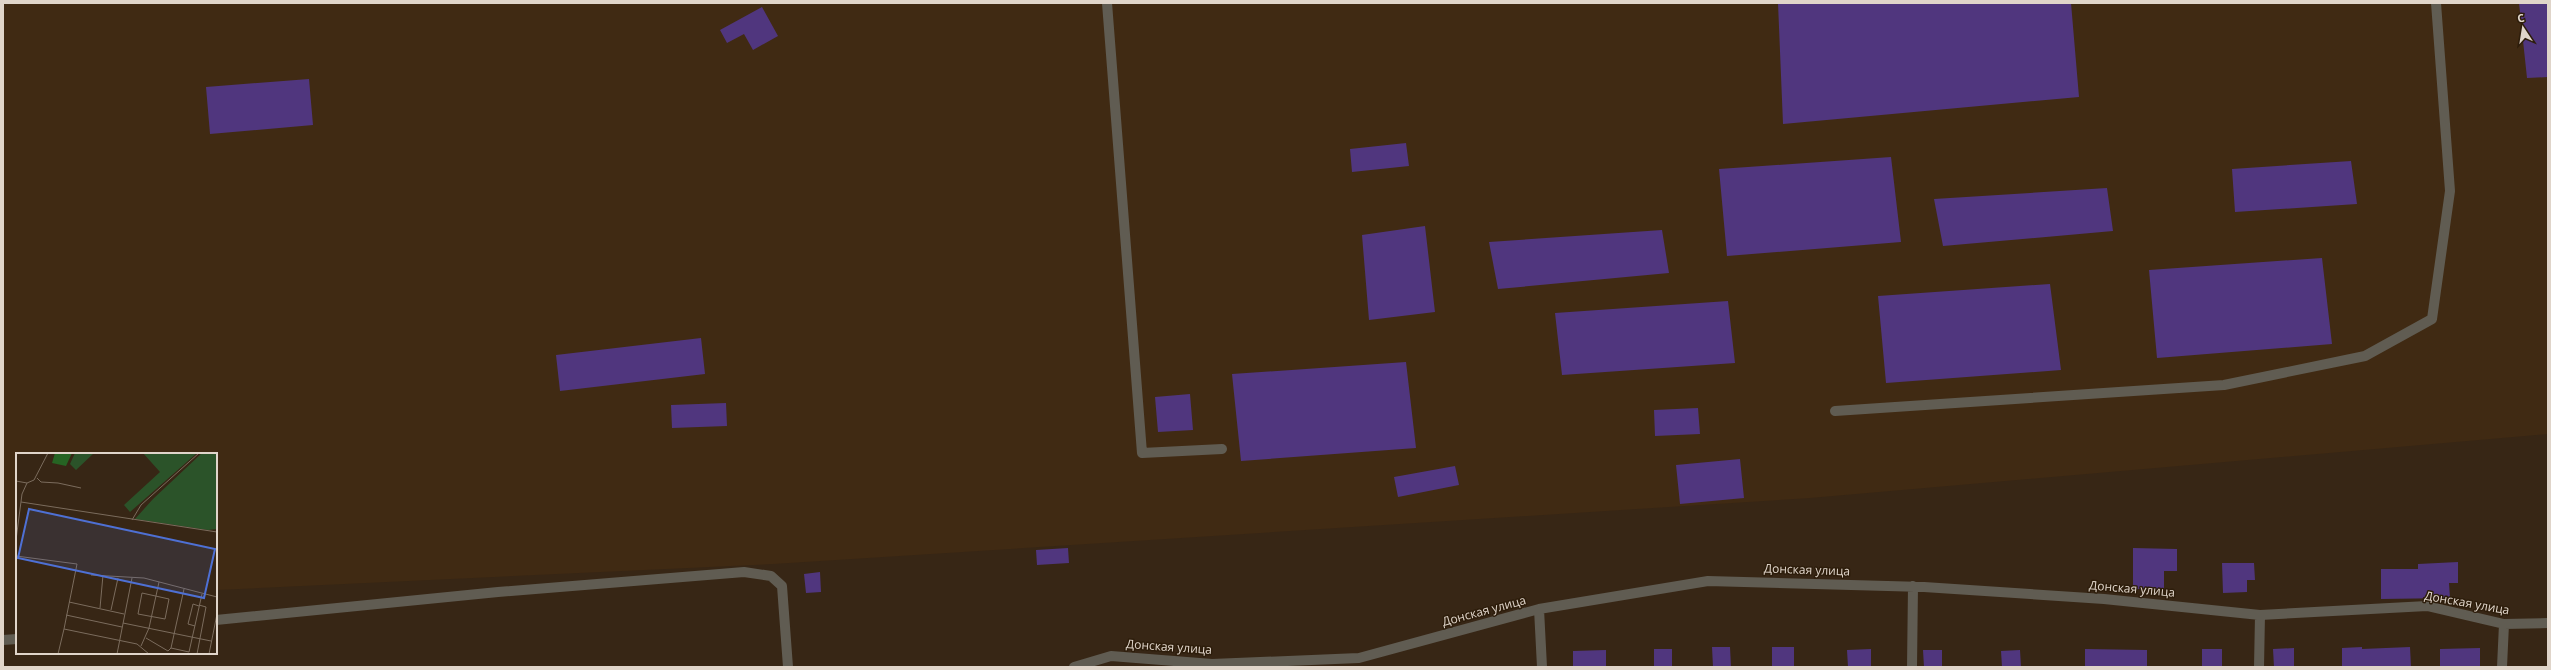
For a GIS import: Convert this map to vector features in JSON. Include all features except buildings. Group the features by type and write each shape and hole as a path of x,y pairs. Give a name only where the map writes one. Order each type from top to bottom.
{"street":[{"path":"1107,3 1142,453 1222,449"},
{"path":"1835,411 2224,385 2365,356 2432,319 2450,191 2436,3"},
{"path":"217,620 490,593 744,572 770,576 782,586 786,622 788,667"},
{"name":"Донская улица","path":"1074,667 1111,656 1162,664 1359,663 1539,610 1708,581 1913,586 2104,599 2260,616 2426,606 2504,624 2548,623"},
{"path":"1912,667 1913,586"},
{"path":"1539,610 1542,667"},
{"path":"2260,616 2260,667"},
{"path":"2502,667 2504,624"},
{"path":"3,640 16,639"}],"shaded area":[{"path":"3,3 2548,3 2548,434 1810,498 773,564 217,590 217,453 16,453 16,600 3,600"}]}
